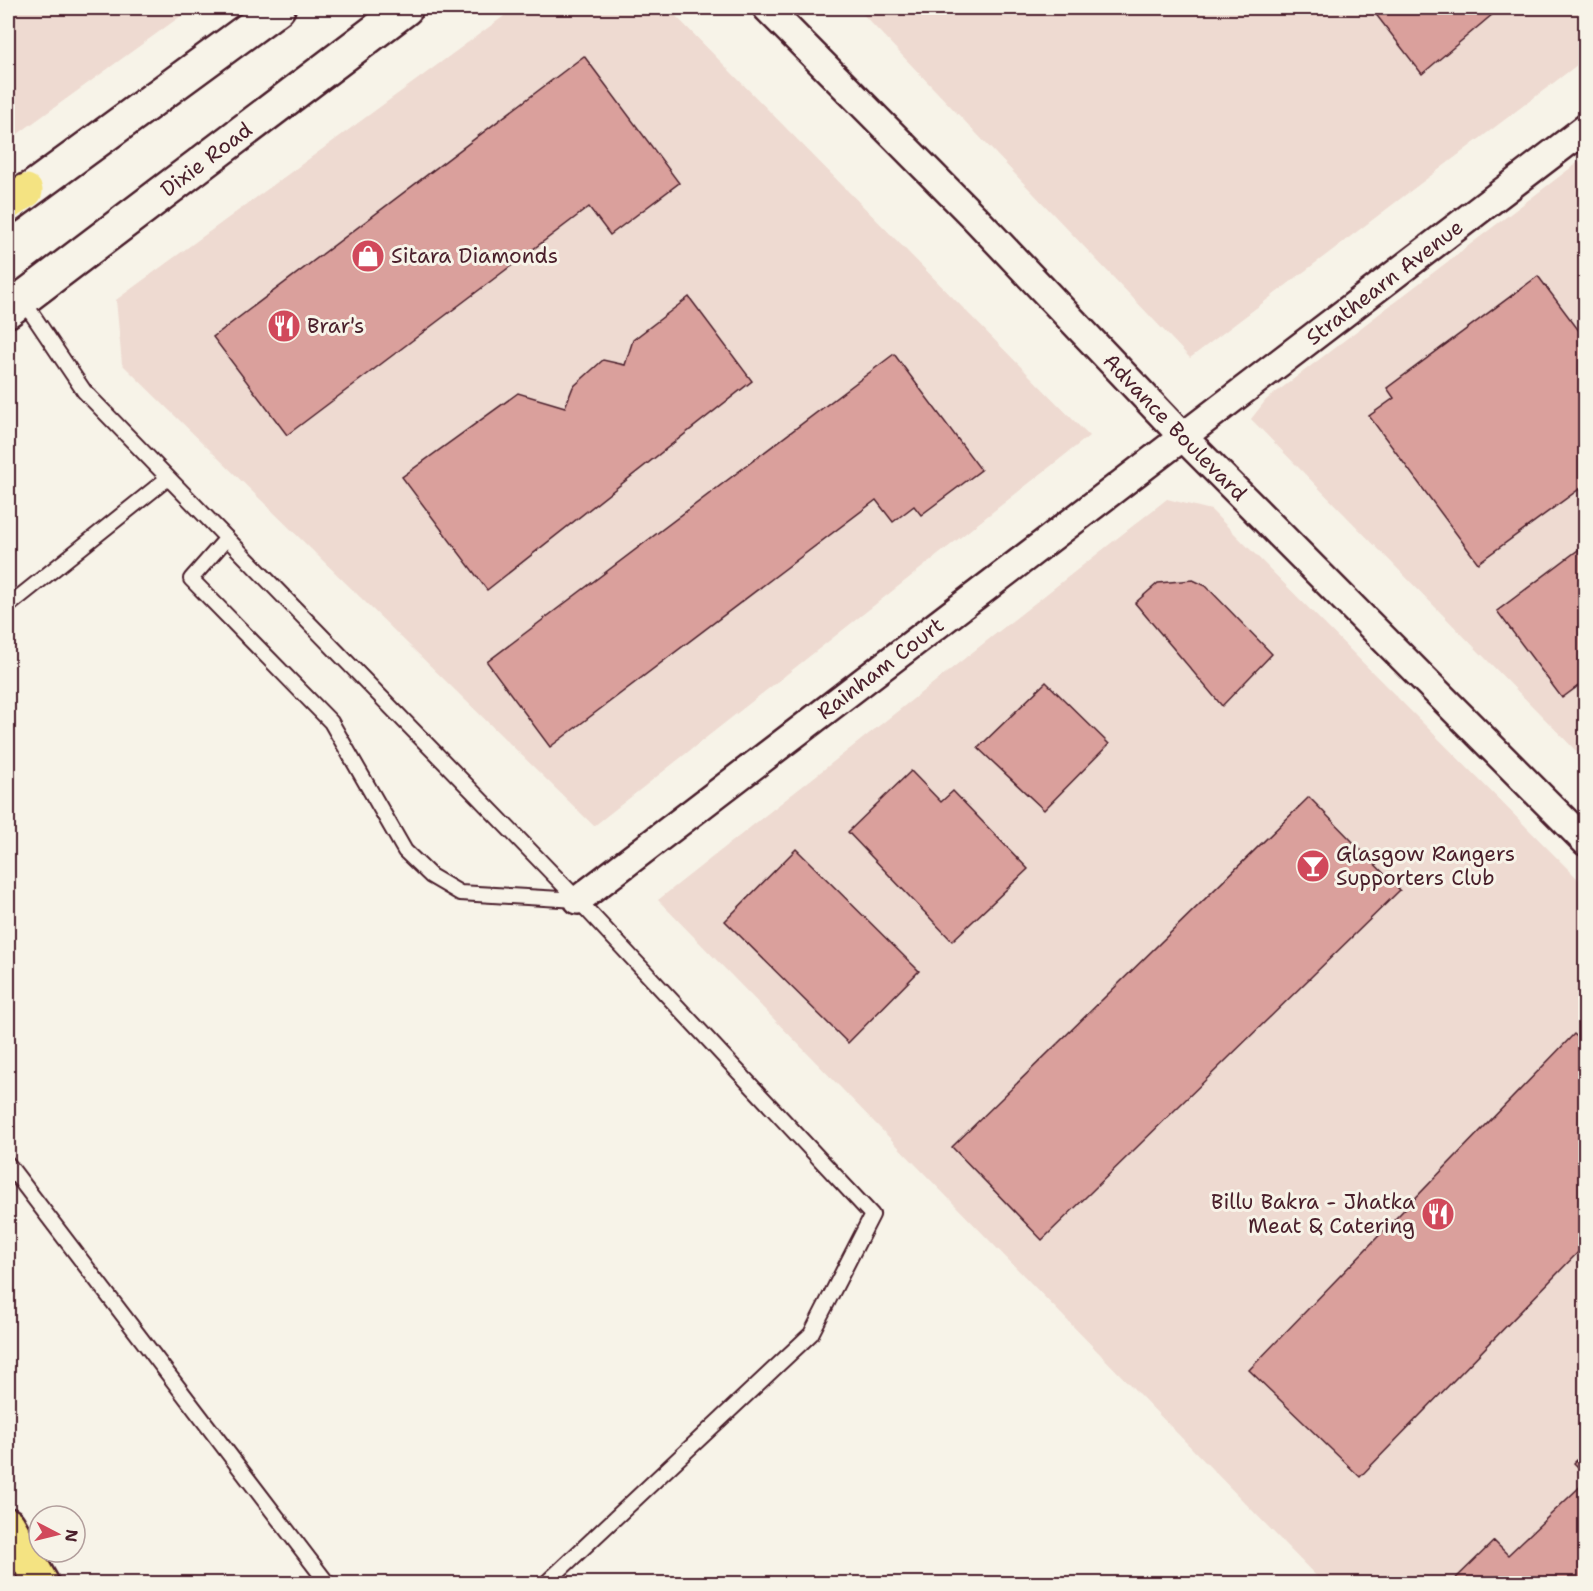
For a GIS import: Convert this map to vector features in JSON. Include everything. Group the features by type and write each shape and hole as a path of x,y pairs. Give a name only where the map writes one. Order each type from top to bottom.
{"highway":[{"path":"8,1524 42,1584"}],"main road":[{"path":"14,200 278,8"},
{"name":"Dixie Road","path":"15,304 406,8"}],"street":[{"name":"Advance Boulevard","path":"768,8 975,218 1183,437 1586,842"},
{"name":"Strathearn Avenue","path":"1183,437 1586,128"},
{"name":"Rainham Court","path":"578,900 1183,437"}],"lane":[{"path":"15,304 84,391 578,900 872,1215 811,1335 545,1584"},
{"path":"8,606 168,478"},
{"path":"227,537 190,579 331,722 405,851 431,876 460,893 578,900"},
{"path":"8,1164 328,1584"}],"shaded area":[{"path":"8,8 192,8 8,141"},
{"path":"515,8 668,8 1089,436 594,826 122,364 116,300"},
{"path":"857,8 1585,8 1585,59 1190,358"},
{"path":"1585,157 1585,760 1251,419 1266,400"},
{"path":"1167,499 1211,510 1585,886 1585,1583 1323,1583 658,900"}],"building":[{"path":"1371,8 1500,8 1422,74"},
{"path":"584,56 679,183 610,235 589,207 287,435 213,337"},
{"path":"1538,276 1586,340 1586,484 1478,563 1369,416 1394,398 1387,388"},
{"path":"689,297 752,381 487,590 402,477 518,393 565,407 573,387 603,360 625,365 633,340"},
{"path":"894,354 981,470 921,515 914,506 893,522 876,500 550,747 487,662"},
{"path":"1586,544 1586,680 1562,698 1497,611"},
{"path":"1193,580 1206,586 1272,654 1222,706 1135,603 1158,583"},
{"path":"1046,682 1109,744 1044,810 978,748"},
{"path":"911,771 941,802 953,791 1028,869 952,941 848,832"},
{"path":"1309,797 1400,890 1042,1240 952,1147"},
{"path":"796,849 919,971 848,1043 725,921"},
{"path":"1574,1034 1586,1045 1586,1244 1360,1477 1249,1370"},
{"path":"1586,1451 1586,1475 1574,1463"},
{"path":"1586,1481 1586,1584 1450,1584 1494,1541 1508,1555"}],"place":[{"name":"Sitara Diamonds","path":"368,256"},
{"name":"Brar's","path":"284,326"},
{"name":"Glasgow Rangers Supporters Club","path":"1313,866"},
{"name":"Billu Bakra - Jhatka Meat & Catering","path":"1438,1214"}]}
